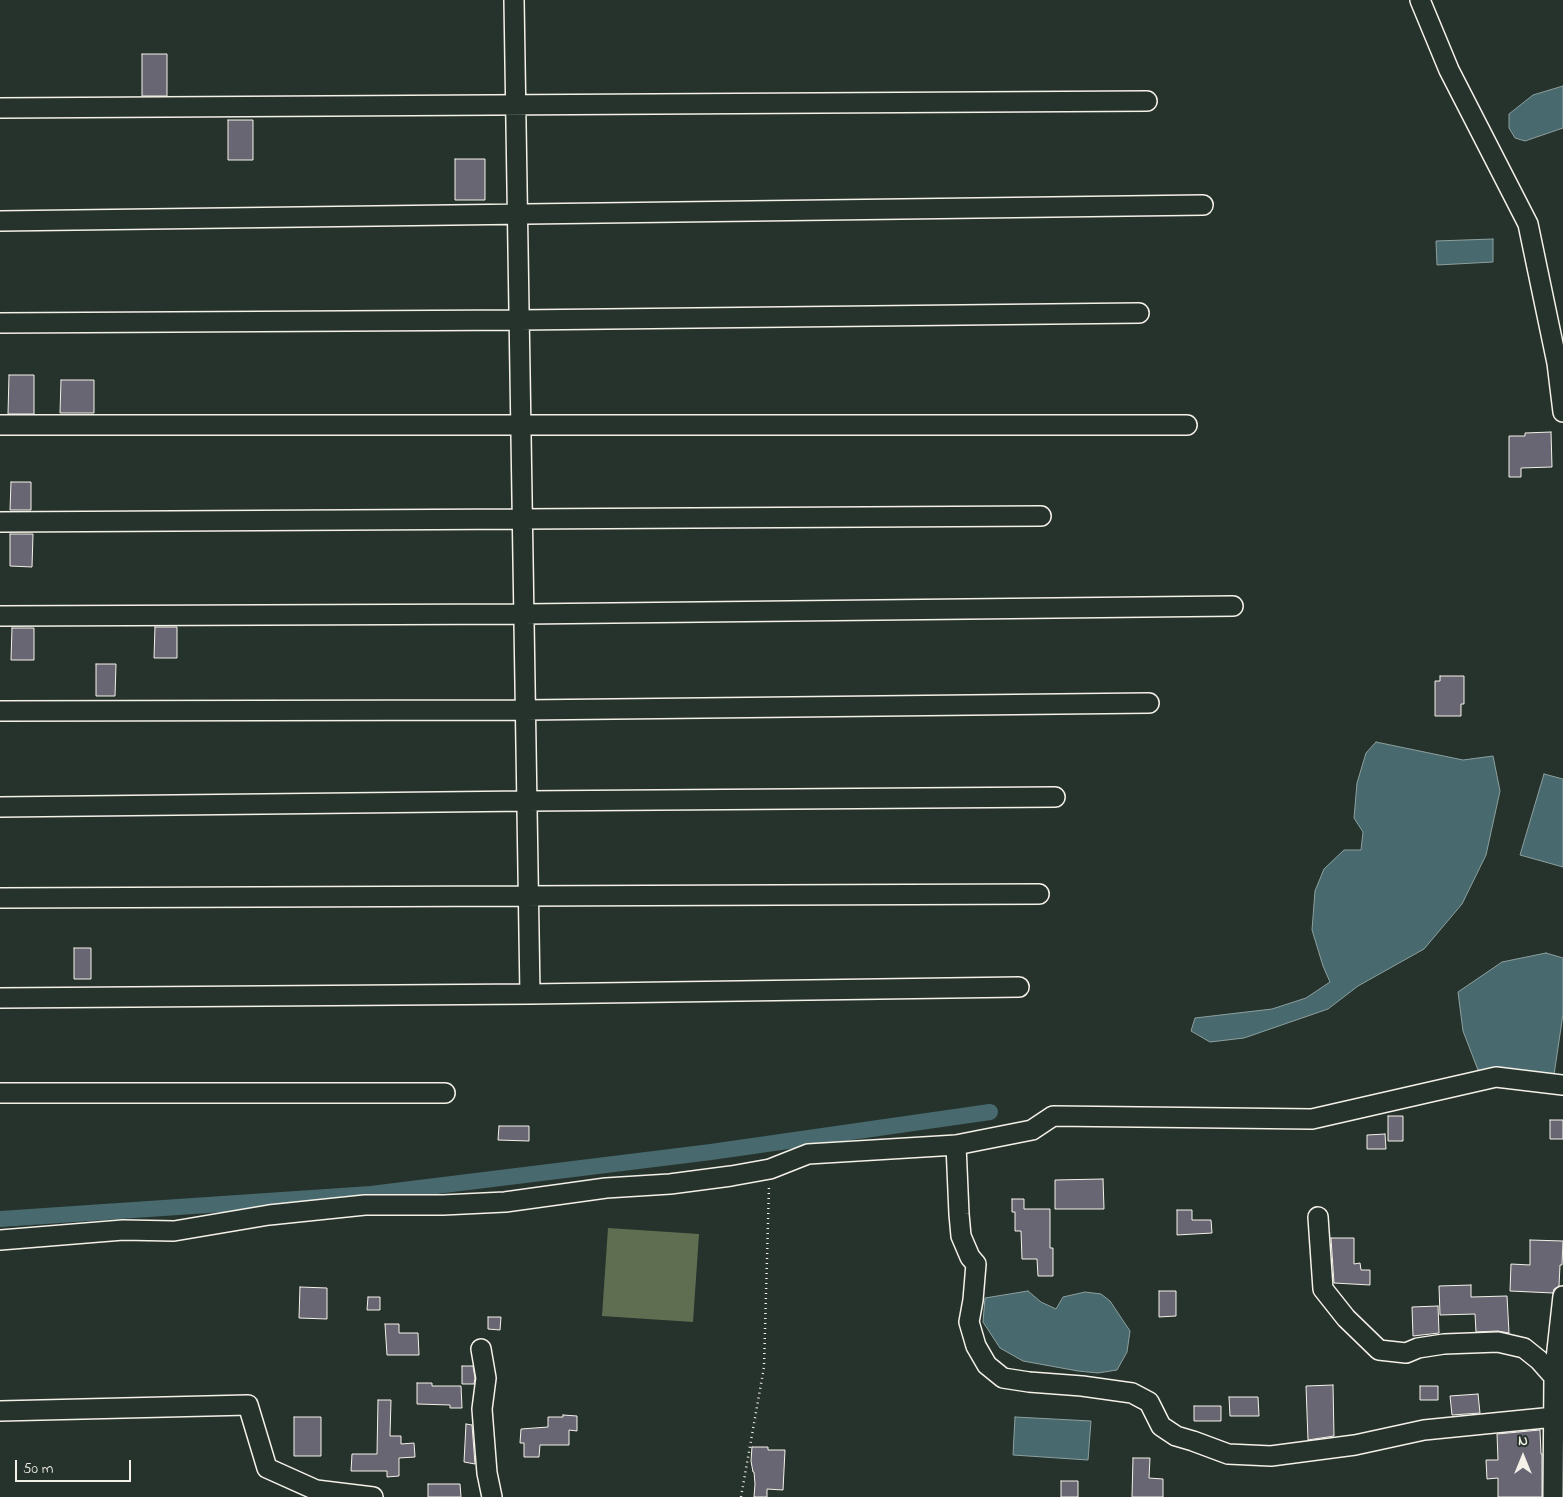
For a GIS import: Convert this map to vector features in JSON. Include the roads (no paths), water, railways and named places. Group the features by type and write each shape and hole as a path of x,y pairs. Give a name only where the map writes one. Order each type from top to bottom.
{"street":[{"path":"514,0 530,994"},
{"path":"1420,0 1449,70 1528,224 1557,363 1563,412"},
{"path":"0,108 1147,101"},
{"path":"0,221 1203,205"},
{"path":"0,323 519,320 1139,313"},
{"path":"0,425 1187,425"},
{"path":"0,522 1041,516"},
{"path":"0,616 524,614 1233,606"},
{"path":"0,711 526,710 1149,703"},
{"path":"0,807 527,800 1055,797"},
{"path":"0,898 1039,894"},
{"path":"0,998 530,994 1019,987"},
{"path":"0,1240 123,1230 174,1231 270,1215 365,1205 443,1205 505,1202 606,1188 670,1184 770,1169 808,1154 956,1145 1032,1130 1054,1116 1312,1119 1496,1077 1563,1085"},
{"path":"0,1093 445,1093"},
{"path":"956,1145 959,1214 962,1236 970,1257 976,1264 969,1322 976,1346 987,1365 1003,1378 1132,1393 1148,1402 1161,1426 1176,1436 1228,1454 1271,1456 1355,1445 1424,1430 1554,1417"},
{"path":"1318,1217 1323,1289 1346,1318 1380,1350 1406,1353 1418,1348 1444,1344 1498,1342 1524,1348 1539,1360 1554,1377"},
{"path":"1553,1497 1554,1377 1563,1296"},
{"path":"482,1349 486,1378 482,1410 487,1473 492,1497"},
{"path":"0,1411 248,1405 267,1468 316,1490 373,1497"}],"water":[{"path":"1563,86 1563,128 1525,141 1515,138 1509,128 1509,114 1533,95"},
{"path":"1493,239 1493,262 1437,265 1436,241"},
{"path":"1376,742 1463,760 1493,756 1500,791 1486,855 1462,904 1424,949 1358,986 1328,1009 1244,1038 1210,1042 1191,1031 1195,1018 1272,1009 1306,998 1330,982 1312,930 1315,891 1324,869 1344,850 1361,850 1363,832 1354,818 1357,783 1366,753"},
{"path":"1544,774 1563,779 1563,867 1520,855"},
{"path":"1546,953 1563,958 1563,1014 1554,1075 1478,1070 1463,1031 1458,992 1502,962"},
{"path":"1028,1291 1041,1302 1056,1309 1063,1297 1085,1292 1101,1294 1110,1301 1130,1331 1127,1352 1117,1370 1098,1373 1023,1361 1000,1348 983,1322 985,1298"},
{"path":"1015,1417 1091,1421 1088,1460 1013,1455"}],"waterway":[{"path":"0,1219 371,1194 711,1152 990,1112"}]}
